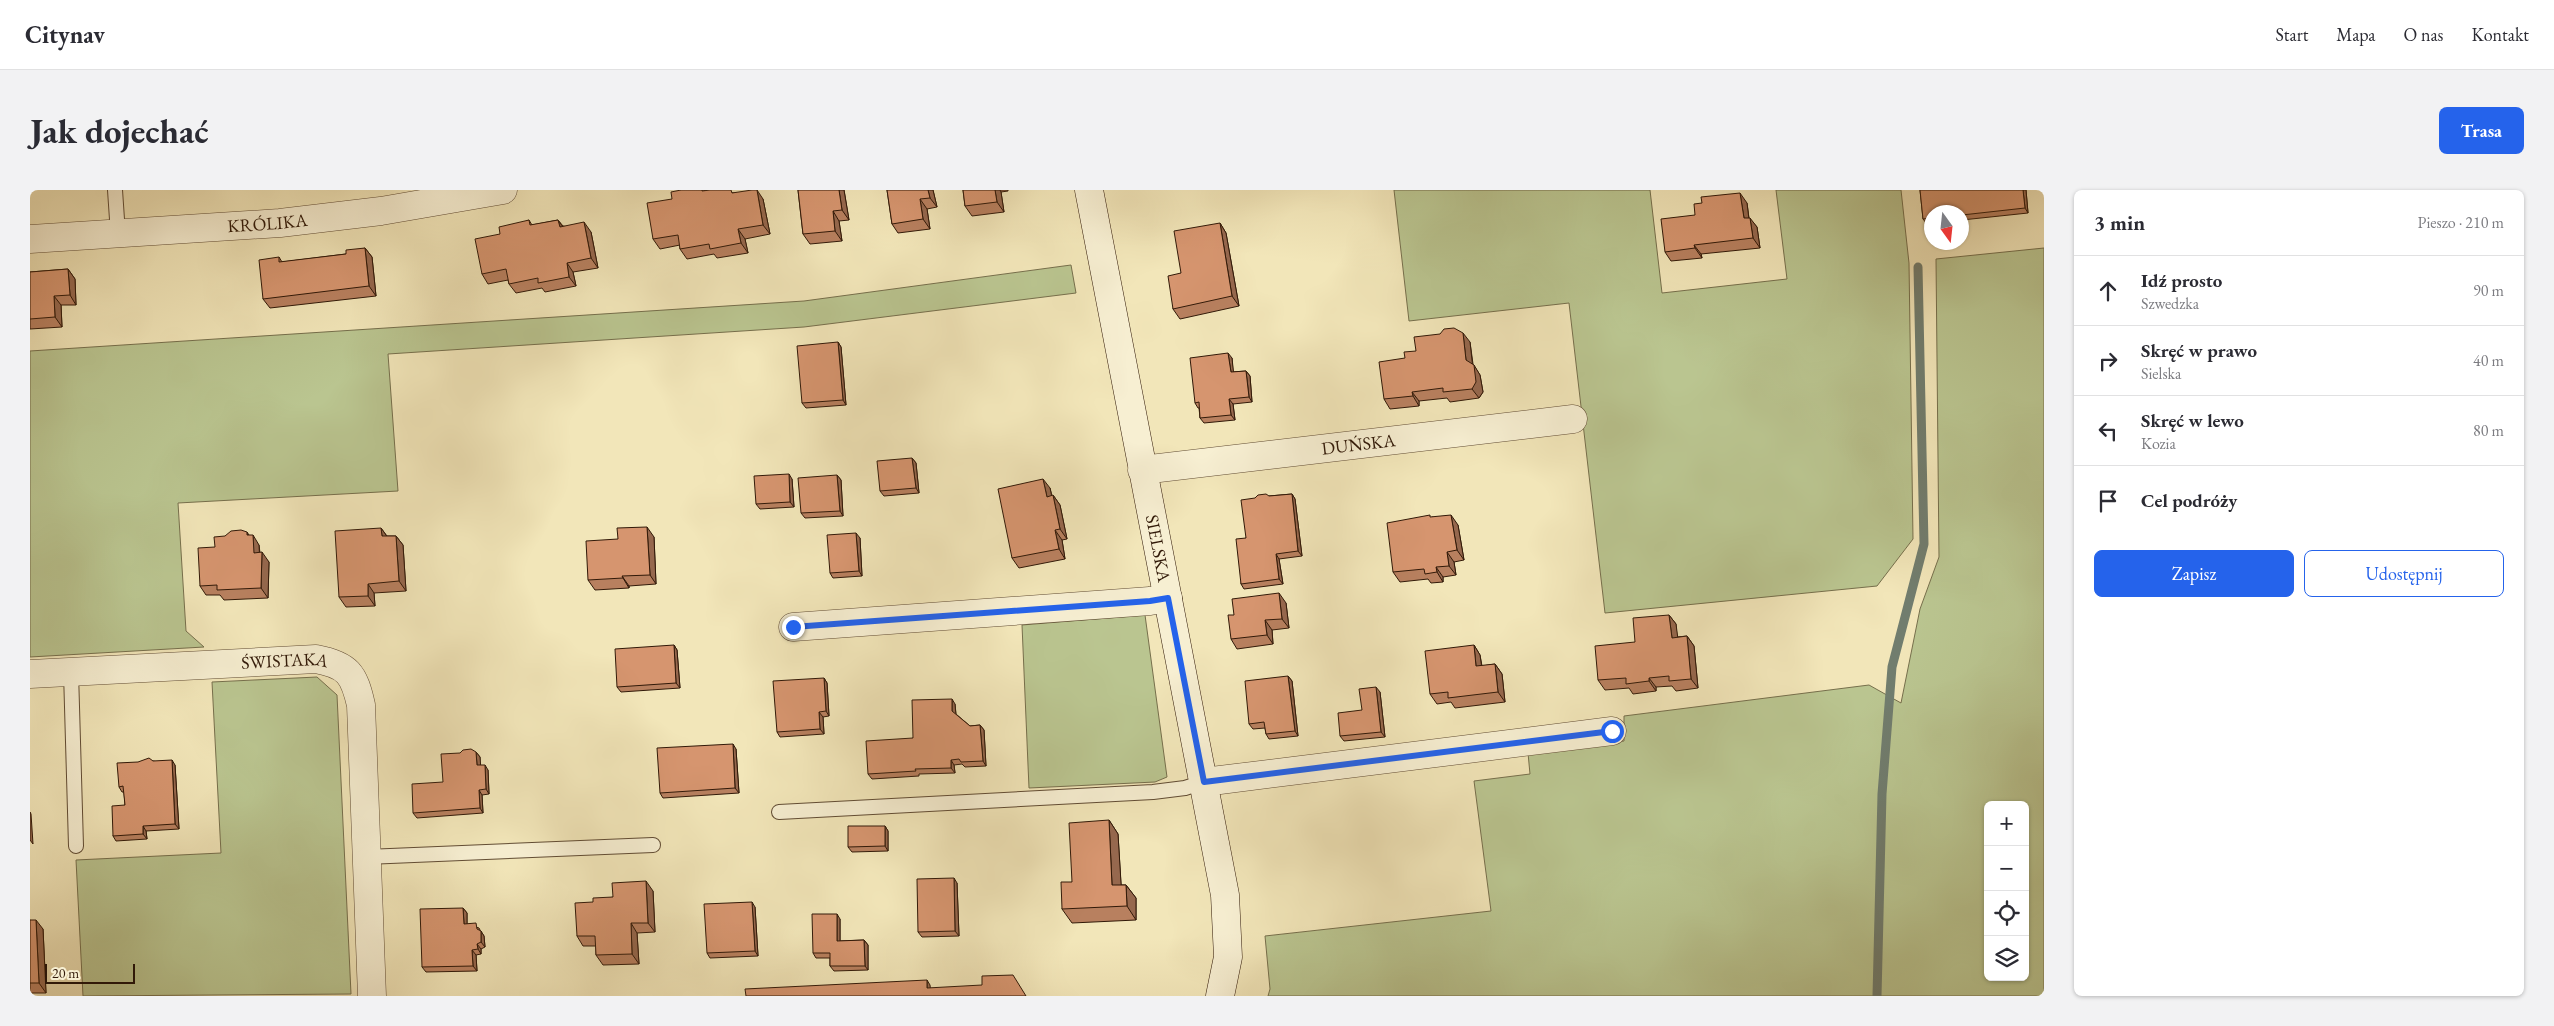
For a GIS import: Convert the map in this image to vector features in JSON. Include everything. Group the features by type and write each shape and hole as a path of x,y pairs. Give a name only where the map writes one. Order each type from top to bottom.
{"street":[{"name":"KRÓLIKA","path":"30,239 296,221 381,211 503,190"},
{"name":"SIELSKA","path":"1089,190 1225,895 1228,957 1220,996"},
{"name":"DUŃSKA","path":"1142,470 1572,419"},
{"path":"793,627 1150,601 1168,598"},
{"name":"ŚWISTAKA","path":"30,674 316,659 336,663 350,672 357,686 361,705 372,996"},
{"path":"1204,782 1612,731"}],"lane":[{"path":"115,190 118,234"},
{"path":"71,672 76,846"},
{"path":"779,812 1153,792 1185,788 1204,782"},
{"path":"366,857 653,845"}],"green space":[{"path":"1394,190 1650,190 1662,293 1787,279 1776,190 1901,190 1909,263 1913,539 1877,586 1605,613 1569,303 1409,321"},
{"path":"2044,248 2044,996 1268,996 1270,989 1265,936 1491,911 1474,781 1530,774 1528,753 1624,741 1624,716 1869,685 1901,703 1920,609 1939,557 1936,259"},
{"path":"1071,265 1076,293 804,327 388,354 398,491 178,503 186,631 204,647 30,657 30,351 804,301"},
{"path":"1145,615 1167,777 1155,782 1029,788 1022,625"},
{"path":"317,677 337,695 351,994 83,996 76,860 221,853 212,682"}],"building":[{"path":"681,190 731,190 732,193 757,190 763,225 738,229 741,243 710,249 709,244 680,249 678,235 653,239 647,203 672,199 671,192"},
{"path":"798,190 839,190 842,210 833,211 835,231 803,234"},
{"path":"887,190 928,190 930,198 920,199 923,219 892,224"},
{"path":"963,190 995,190 997,202 965,206"},
{"path":"1920,190 2023,190 2025,208 1969,214 1969,205 1924,205 1923,219"},
{"path":"1740,193 1744,218 1750,218 1753,238 1694,245 1695,248 1665,252 1661,219 1695,215 1694,204 1702,203 1701,197"},
{"path":"529,220 530,225 558,220 560,227 584,222 591,258 567,263 569,277 538,283 538,278 509,284 506,269 482,274 475,239 500,234 499,227"},
{"path":"1220,223 1232,296 1173,309 1168,276 1181,273 1174,231"},
{"path":"365,248 369,286 263,299 259,260 279,257 279,262 346,254 346,250"},
{"path":"68,269 70,295 54,296 55,317 30,319 30,272"},
{"path":"1454,328 1463,333 1466,360 1474,365 1476,382 1472,389 1443,392 1443,388 1412,392 1413,396 1384,399 1379,362 1405,358 1404,352 1416,351 1414,337 1440,334 1444,329"},
{"path":"838,342 843,400 802,403 797,346"},
{"path":"1228,353 1231,372 1246,371 1249,397 1229,399 1231,415 1200,418 1199,402 1195,403 1190,358"},
{"path":"912,458 916,488 880,491 877,461"},
{"path":"789,474 790,502 756,504 754,476"},
{"path":"837,475 840,511 801,513 798,478"},
{"path":"1043,479 1047,497 1053,495 1060,529 1055,530 1059,549 1012,558 998,489"},
{"path":"1266,494 1269,496 1292,494 1298,551 1276,554 1279,579 1241,584 1236,539 1246,538 1241,500"},
{"path":"1430,515 1430,517 1451,515 1457,550 1447,552 1449,566 1436,567 1437,572 1425,574 1424,569 1393,572 1387,523"},
{"path":"647,527 650,575 588,580 586,541 618,539 617,528"},
{"path":"381,528 382,536 396,536 399,581 368,584 368,596 339,597 335,531"},
{"path":"241,530 247,532 247,535 253,535 254,553 262,552 261,588 217,590 217,585 200,586 198,548 215,547 214,537 225,536 231,531"},
{"path":"856,533 859,571 830,573 827,535"},
{"path":"1279,593 1282,619 1265,620 1267,635 1231,639 1228,615 1234,615 1232,599"},
{"path":"1669,615 1672,638 1687,636 1691,679 1669,681 1669,676 1649,678 1649,681 1626,684 1626,678 1598,680 1595,646 1635,642 1633,618"},
{"path":"674,645 676,683 617,687 615,649"},
{"path":"1474,645 1476,666 1495,664 1498,692 1448,698 1448,692 1430,694 1425,651"},
{"path":"1288,676 1295,731 1266,734 1264,722 1249,724 1245,681"},
{"path":"824,678 826,711 819,712 820,729 777,732 773,681"},
{"path":"1376,687 1381,732 1340,736 1338,713 1362,710 1359,689"},
{"path":"952,699 952,711 970,726 980,725 983,761 961,762 959,759 951,760 951,768 915,769 916,771 868,774 866,741 913,738 912,700"},
{"path":"733,744 735,788 660,793 657,748"},
{"path":"471,749 476,752 477,765 485,765 486,789 479,790 480,808 413,813 412,784 443,782 441,754 460,753 463,750"},
{"path":"149,758 153,761 172,760 175,824 143,826 143,834 113,836 112,806 125,805 123,786 119,787 117,763 138,762"},
{"path":"1109,820 1112,885 1126,885 1127,906 1062,909 1061,882 1072,882 1069,823"},
{"path":"848,826 885,826 885,846 848,847"},
{"path":"954,878 955,931 918,932 917,879"},
{"path":"646,881 648,923 631,923 632,954 596,955 595,936 577,936 575,903 593,902 593,898 613,897 612,883"},
{"path":"752,902 755,951 707,953 704,904"},
{"path":"463,908 464,924 476,923 477,929 481,931 481,942 477,944 478,949 472,950 473,966 422,967 420,909"},
{"path":"812,914 837,914 837,941 864,940 865,966 830,966 830,953 813,953"},
{"path":"30,920 36,920 39,983 30,983"},
{"path":"1013,975 1026,996 746,996 745,989 927,980 927,988 982,985 982,976"}],"waterway":[{"path":"1877,996 1882,794 1892,667 1924,544 1918,267"}],"route":[{"path":"793,627 1150,601 1168,598 1204,782 1612,731"}]}
